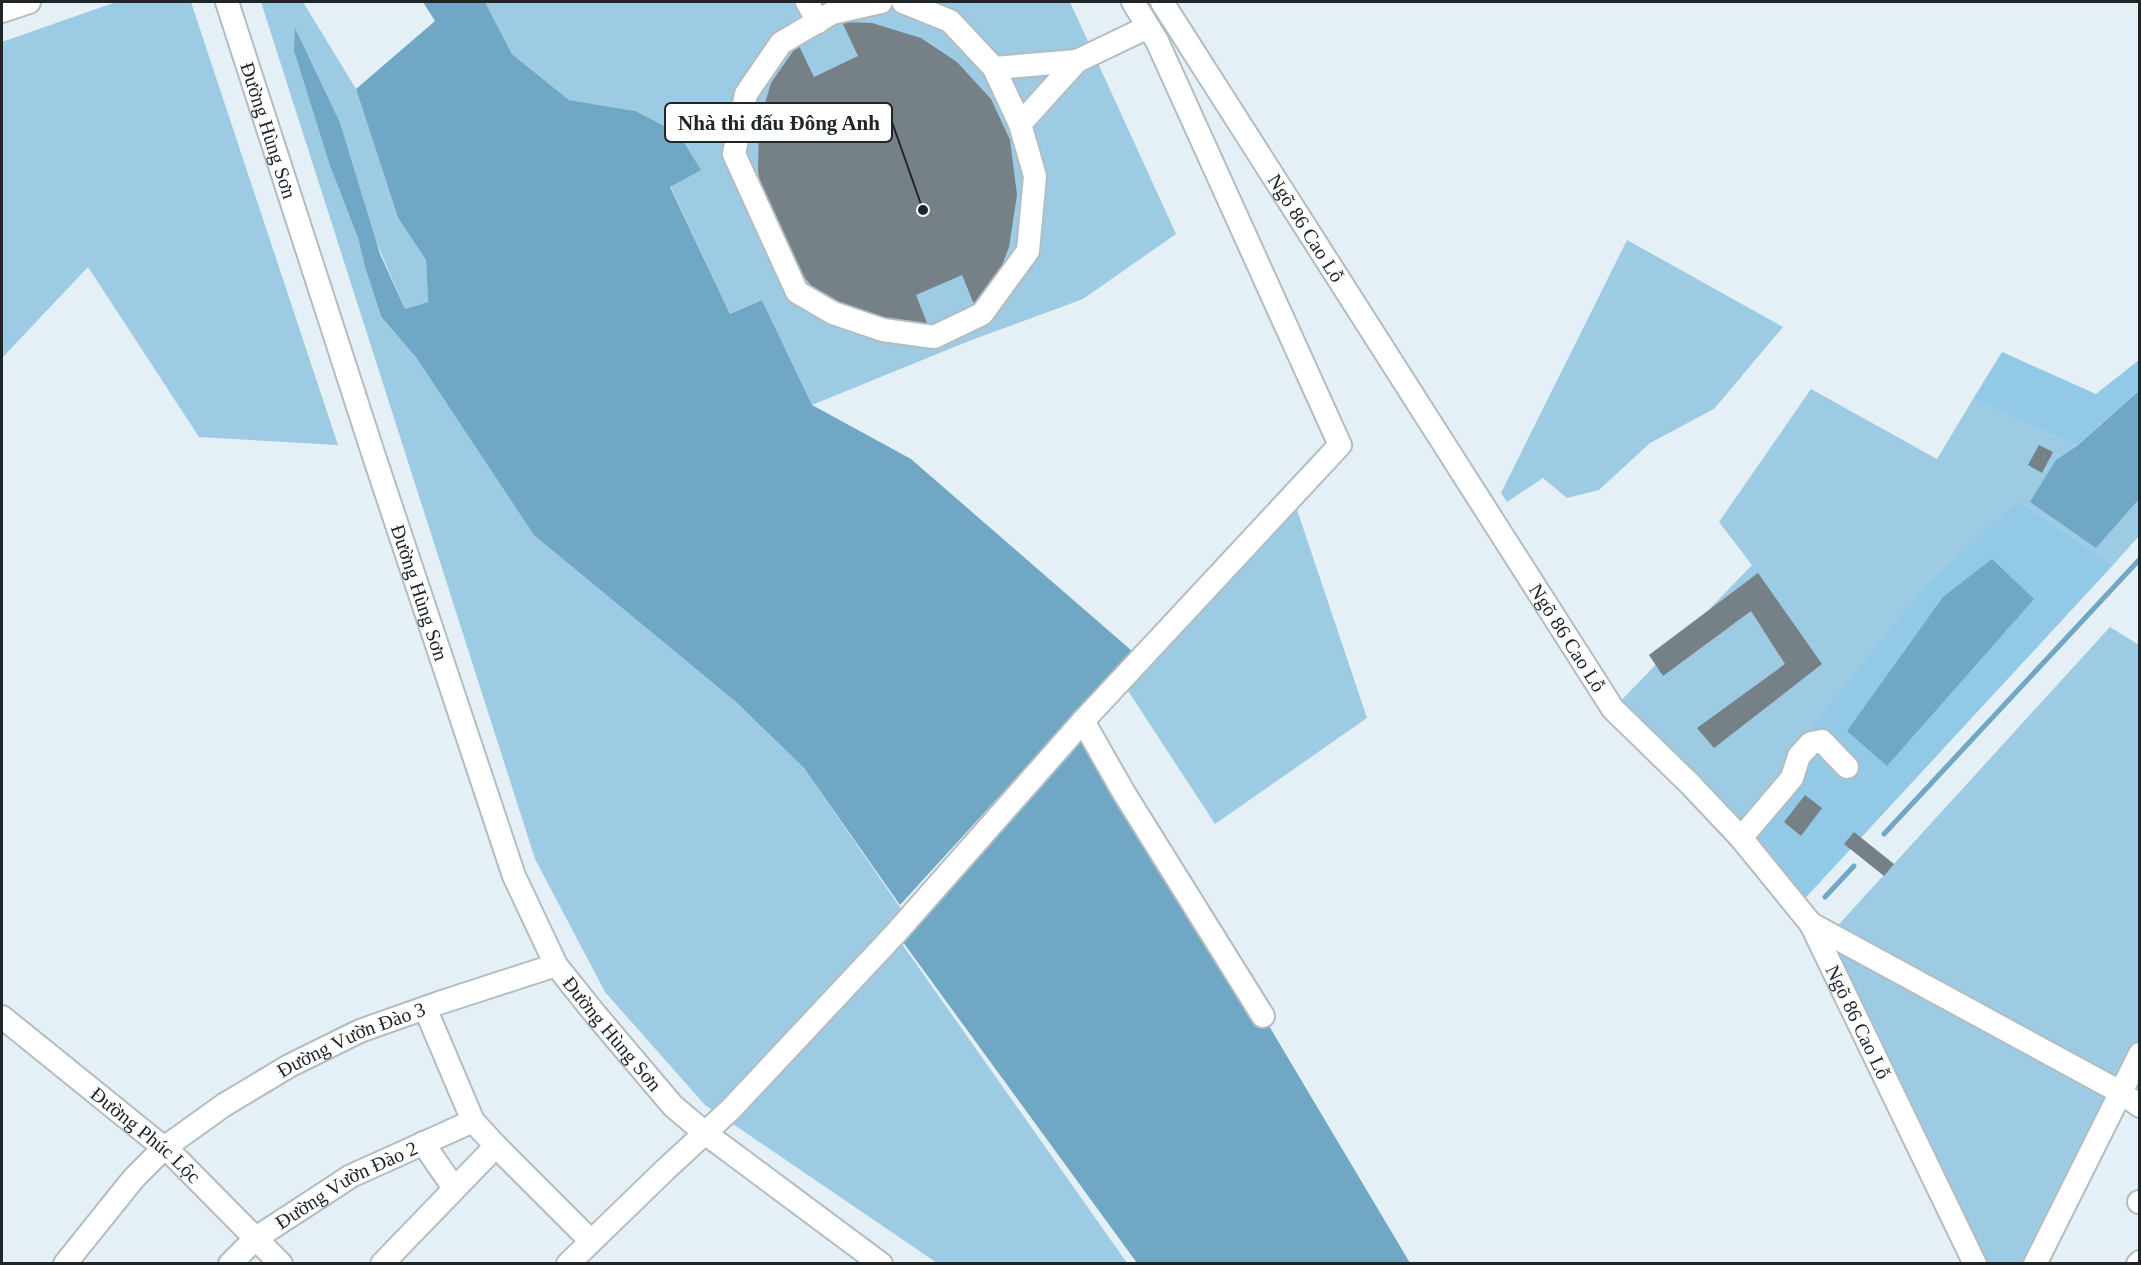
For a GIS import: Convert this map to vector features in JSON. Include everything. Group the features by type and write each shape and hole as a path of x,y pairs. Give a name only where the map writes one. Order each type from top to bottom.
{"street":[{"path":"2,11 29,2"},
{"name":"Đường Hùng Sơn","path":"227,2 374,456 514,876 556,965 673,1106 705,1133 881,1263"},
{"path":"807,2 818,22"},
{"path":"881,2 832,13 781,43 746,94 734,154 797,292 833,313 883,330 934,337 982,314 1028,251 1035,176 1020,124 994,68 950,21 903,2"},
{"path":"568,1263 731,1109 895,934 1083,721 1340,445 1157,41 1133,2"},
{"name":"Ngõ 86 Cao Lỗ","path":"1162,2 1613,709 1690,784 1741,838 1811,924 1975,1263"},
{"path":"994,68 1077,61 1148,27"},
{"path":"1020,124 1077,61"},
{"path":"1083,721 1124,793 1263,1016"},
{"path":"1741,838 1792,778 1799,756 1811,743 1822,741 1847,767"},
{"path":"1811,924 2120,1092 2139,1106"},
{"name":"Đường Vườn Đào 3","path":"65,1263 134,1179 164,1148 224,1105 289,1066 360,1031 556,965"},
{"path":"425,1008 474,1121 591,1241"},
{"name":"Đường Phúc Lộc","path":"2,1017 164,1148 281,1263"},
{"path":"2035,1263 2139,1054"},
{"name":"Đường Vườn Đào 2","path":"230,1263 256,1238 351,1176 474,1121"},
{"path":"423,1143 454,1188"},
{"path":"382,1263 496,1146"}],"shaded area":[{"path":"116,2 191,2 338,445 199,437 88,267 2,358 2,42"},
{"path":"261,2 303,2 356,89 398,218 426,260 428,302 405,309 294,51 330,166 358,238 381,318 735,701 804,768 908,919 895,934 1127,1263 937,1263 705,1105 605,992 535,859"},
{"path":"423,2 485,2 512,54 569,100 635,111 678,133 701,170 670,187 730,314 762,300 812,405 911,459 1132,651 900,905 804,768 735,701 534,535 416,357 381,317 358,238 330,166 294,51 295,28 340,123 380,254 405,309 428,302 426,260 398,218 356,89 435,21"},
{"path":"485,2 1070,2 1176,234 1083,299 969,341 812,405 762,300 730,314 635,111 569,100 512,54"},
{"path":"1627,240 1783,327 1714,409 1650,443 1599,490 1567,498 1543,478 1507,502 1501,493"},
{"path":"2002,352 2096,394 2139,360 2139,391 2076,446 1973,399"},
{"path":"1811,389 1937,459 1973,399 2076,446 2139,391 2139,536 2113,565 2019,501 1741,838 1613,709 1752,565 1719,522"},
{"path":"2139,391 2139,499 2096,548 2030,502 2056,460 2077,446"},
{"path":"1292,495 1367,718 1215,824 1121,680"},
{"path":"2019,501 2113,565 1797,907 1741,838 1815,723 1926,585"},
{"path":"1992,559 2034,599 1887,766 1847,731 1943,597"},
{"path":"2110,627 2139,645 2139,1054 2035,1263 1975,1263 1821,944"},
{"path":"1081,741 1263,1016 1410,1263 1137,1263 900,938"}],"building":[{"path":"842,22 872,23 921,38 957,62 991,99 1010,140 1017,195 1009,247 995,284 976,309 962,275 916,295 931,333 866,319 813,288 783,250 764,209 758,170 759,124 771,83 798,44 814,77 858,56"},
{"path":"2039,445 2053,452 2042,473 2028,465"},
{"path":"1758,573 1822,664 1714,748 1697,728 1785,664 1751,611 1663,676 1649,655"},
{"path":"1805,795 1822,808 1801,836 1784,822"},
{"path":"1854,832 1894,864 1884,876 1844,844"}],"waterway":[{"path":"1884,834 2140,559"},
{"path":"1825,897 1854,866"}],"place":[{"name":"Nhà thi đấu Đông Anh","path":"923,210"}]}
